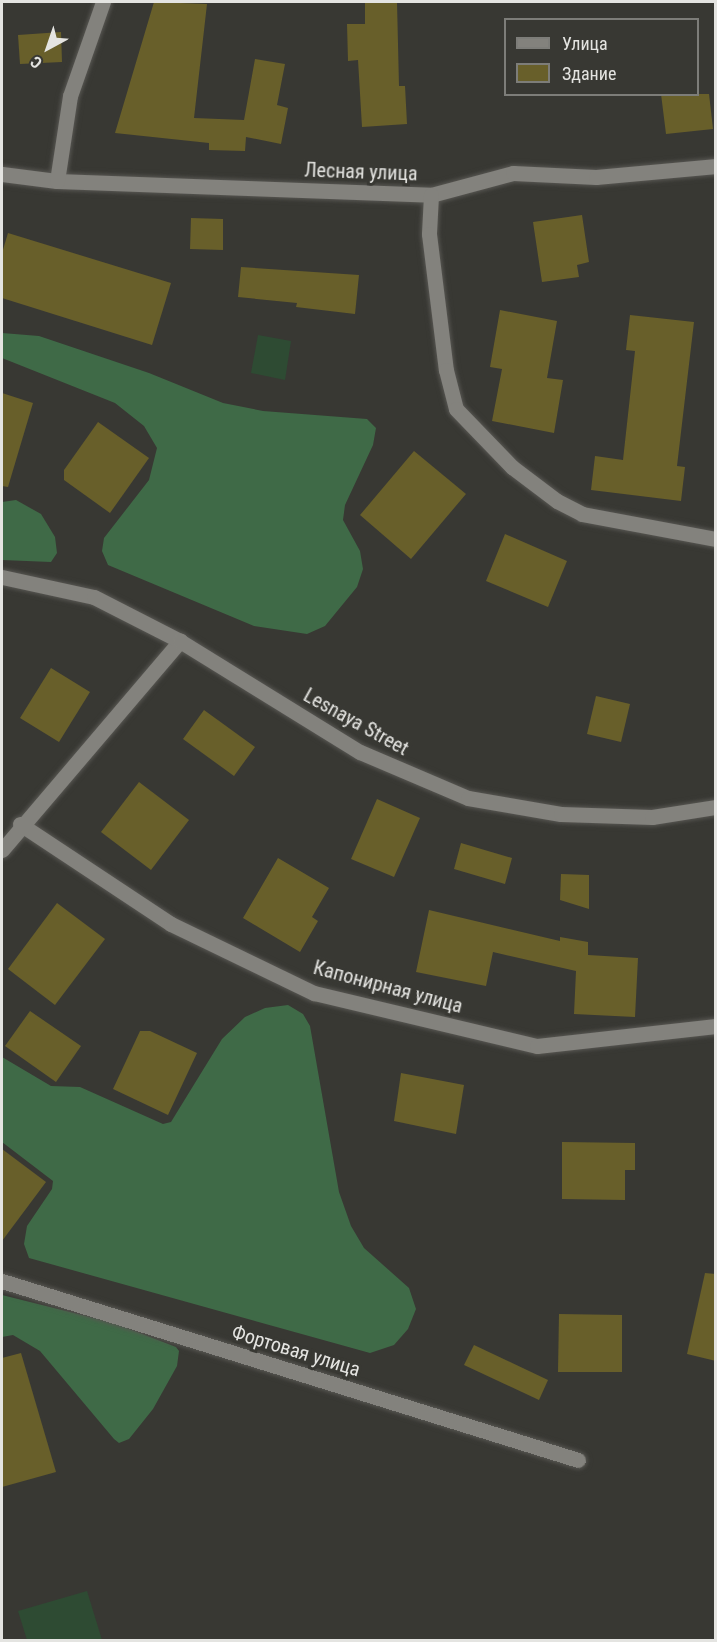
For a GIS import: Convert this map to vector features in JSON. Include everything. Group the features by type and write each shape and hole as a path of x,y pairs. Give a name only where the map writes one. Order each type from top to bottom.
{"street":[{"path":"57,181 70,96 103,2"},
{"name":"Лесная улица","path":"2,174 57,181 430,195 513,173 605,176 716,166"},
{"path":"430,195 429,234 446,370 456,409 512,467 556,501 582,514 616,524 716,539"},
{"name":"Lesnaya Street","path":"2,577 94,597 180,641 360,752 468,798 561,814 652,817 716,807"},
{"path":"2,850 20,824 180,641"},
{"name":"Капонирная улица","path":"20,824 171,924 314,993 537,1046 716,1026"},
{"name":"Фортовая улица","path":"2,1281 578,1460"}],"green space":[{"path":"2,333 39,336 149,373 223,403 263,411 367,419 376,428 373,445 345,505 343,520 360,551 363,569 357,587 325,626 307,634 254,626 108,565 102,551 104,538 149,480 157,448 144,426 115,403 2,358"},
{"path":"258,335 291,341 285,380 251,373"},
{"path":"16,500 41,514 55,537 57,553 51,562 2,560 2,502"},
{"path":"288,1005 303,1014 310,1026 339,1192 351,1226 364,1248 409,1288 416,1309 408,1329 394,1345 370,1353 29,1258 24,1244 27,1226 52,1189 53,1181 2,1142 2,1057 51,1086 80,1087 163,1124 171,1122 222,1039 245,1017 265,1008"},
{"path":"2,1295 114,1323 176,1347 179,1351 177,1366 153,1409 129,1439 119,1443 114,1439 40,1351 13,1335 2,1337"},
{"path":"87,1591 102,1640 27,1640 18,1611"}],"building":[{"path":"154,2 207,4 194,118 244,120 255,59 285,64 277,105 288,108 281,144 246,137 245,151 209,150 209,143 115,133"},
{"path":"365,2 397,2 399,86 405,86 407,124 362,127 358,60 348,61 347,24 365,24"},
{"path":"61,32 62,62 20,64 18,35"},
{"path":"709,94 713,129 666,134 661,96"},
{"path":"582,215 589,262 577,265 579,277 542,282 533,222"},
{"path":"191,218 223,219 223,250 190,249"},
{"path":"8,233 171,283 152,345 2,298 2,253"},
{"path":"241,267 359,275 355,314 296,307 297,303 238,297"},
{"path":"500,310 557,321 547,378 563,380 554,433 492,421 502,369 490,367"},
{"path":"630,315 694,322 677,466 685,467 681,501 591,490 595,456 623,460 635,351 626,350"},
{"path":"2,393 33,403 8,487 2,486"},
{"path":"98,422 149,458 110,513 64,480 64,470"},
{"path":"414,451 466,494 411,559 360,515"},
{"path":"505,534 567,561 548,607 486,581"},
{"path":"51,668 90,692 59,742 20,718"},
{"path":"596,696 630,704 621,742 587,734"},
{"path":"204,710 255,747 234,776 183,739"},
{"path":"139,782 189,820 151,870 101,832"},
{"path":"377,799 420,818 394,877 351,859"},
{"path":"461,843 512,858 505,884 454,869"},
{"path":"278,858 329,888 312,917 318,921 300,952 243,918"},
{"path":"561,874 589,875 589,909 560,900"},
{"path":"57,903 105,939 55,1005 8,969"},
{"path":"429,910 560,941 560,937 588,942 588,955 638,958 635,1017 574,1014 576,971 493,952 486,986 416,972"},
{"path":"30,1011 81,1046 56,1082 5,1046"},
{"path":"140,1031 150,1031 197,1053 168,1115 113,1089"},
{"path":"401,1073 464,1085 456,1134 394,1121"},
{"path":"562,1142 635,1143 635,1170 625,1170 625,1200 562,1199"},
{"path":"2,1149 46,1182 2,1241"},
{"path":"705,1273 716,1274 716,1361 687,1354"},
{"path":"559,1314 622,1315 622,1372 558,1372"},
{"path":"474,1345 548,1380 539,1400 464,1365"},
{"path":"21,1353 56,1472 2,1487 2,1358"}]}
